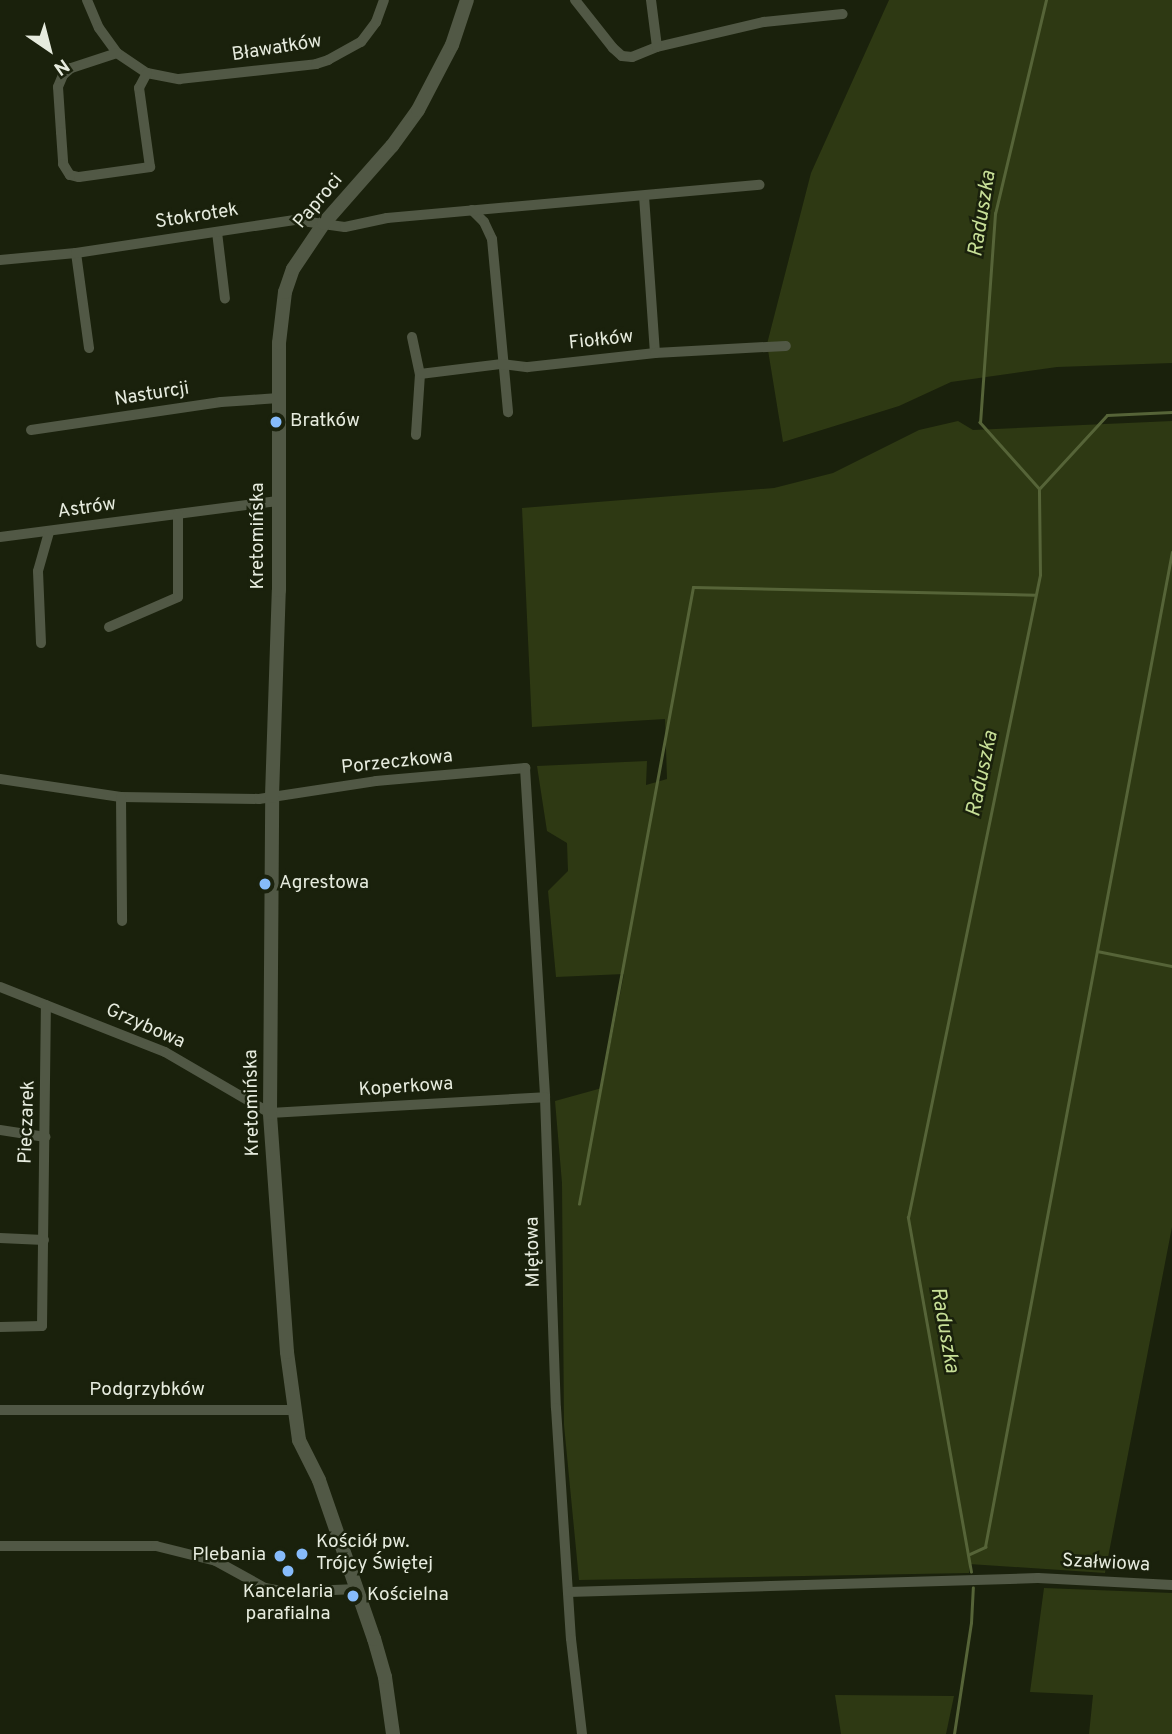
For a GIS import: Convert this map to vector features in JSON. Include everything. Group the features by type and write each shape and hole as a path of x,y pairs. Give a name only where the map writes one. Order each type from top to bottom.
{"street":[{"name":"Bławatków","path":"87,0 99,28 117,53 147,73 179,79 316,64 345,53 361,42 376,22 384,0"},
{"name":"Paproci","path":"278,453 280,331 285,292 293,269 324,223 392,146 418,110 452,45 467,0"},
{"path":"575,0 622,56 632,57 657,47 764,22 843,14"},
{"path":"652,0 657,47"},
{"path":"117,53 71,68 63,75 58,87 63,164 71,175 79,177 150,167 139,88 147,73"},
{"path":"324,223 345,228 387,218 760,185"},
{"path":"644,196 655,353"},
{"path":"472,210 484,222 492,239 508,412"},
{"name":"Stokrotek","path":"0,260 76,253 295,220 324,223"},
{"path":"217,232 225,299"},
{"path":"76,253 89,348"},
{"path":"412,337 420,374 416,435"},
{"name":"Fiołków","path":"420,374 502,364 528,367 655,353 786,346"},
{"name":"Nasturcji","path":"31,430 221,402 279,398"},
{"name":"Kretomińska","path":"278,453 279,617 272,796 270,1113 294,1410 299,1440 320,1480 384,1673 393,1734"},
{"name":"Astrów","path":"0,537 278,502"},
{"path":"109,627 178,597 178,514"},
{"path":"41,643 38,571 49,532"},
{"name":"Porzeczkowa","path":"272,796 376,782 525,768"},
{"name":"Miętowa","path":"525,768 545,1097 552,1344 568,1592 582,1734"},
{"path":"0,779 121,797 259,799 272,796"},
{"path":"121,797 122,921"},
{"name":"Grzybowa","path":"0,987 165,1052 270,1113"},
{"name":"Pieczarek","path":"0,1327 42,1326 47,1005"},
{"name":"Koperkowa","path":"270,1113 545,1097"},
{"path":"0,1130 45,1137"},
{"path":"0,1238 44,1240"},
{"name":"Podgrzybków","path":"0,1410 294,1410"},
{"path":"0,1546 156,1546 216,1561 265,1588 288,1592 357,1589"},
{"name":"Szałwiowa","path":"568,1592 1038,1578 1172,1585"}],"green space":[{"path":"889,0 1172,0 1172,363 1057,367 951,382 899,406 783,442 767,344 811,173"},
{"path":"958,421 973,430 1172,421 1172,1227 1105,1573 969,1564 969,1573 579,1580 564,1425 562,1183 555,1101 602,1088 624,974 556,977 548,891 568,871 567,843 547,831 537,766 647,761 646,785 667,779 665,719 532,727 522,508 774,488 833,473 919,430"},
{"path":"1044,1588 1172,1593 1172,1734 1089,1734 1093,1695 1030,1692"},
{"path":"835,1695 954,1696 946,1734 841,1734"}],"waterway":[{"name":"Raduszka","path":"971,1572 908,1218 1040,575 1039,489 980,423 995,214 1046,0"},
{"path":"1039,489 1107,415 1172,412"},
{"path":"970,1554 985,1547 1172,552"},
{"path":"579,1204 693,587 1035,595"},
{"path":"1097,951 1172,966"},
{"name":"Raduszka","path":"954,1734 971,1623 973,1588"}],"place":[{"name":"Bratków","path":"276,422"},
{"name":"Agrestowa","path":"265,884"},
{"name":"Kościół pw. Trójcy Świętej","path":"302,1554"},
{"name":"Plebania","path":"280,1556"},
{"name":"Kancelaria parafialna","path":"288,1571"},
{"name":"Kościelna","path":"353,1596"}]}
